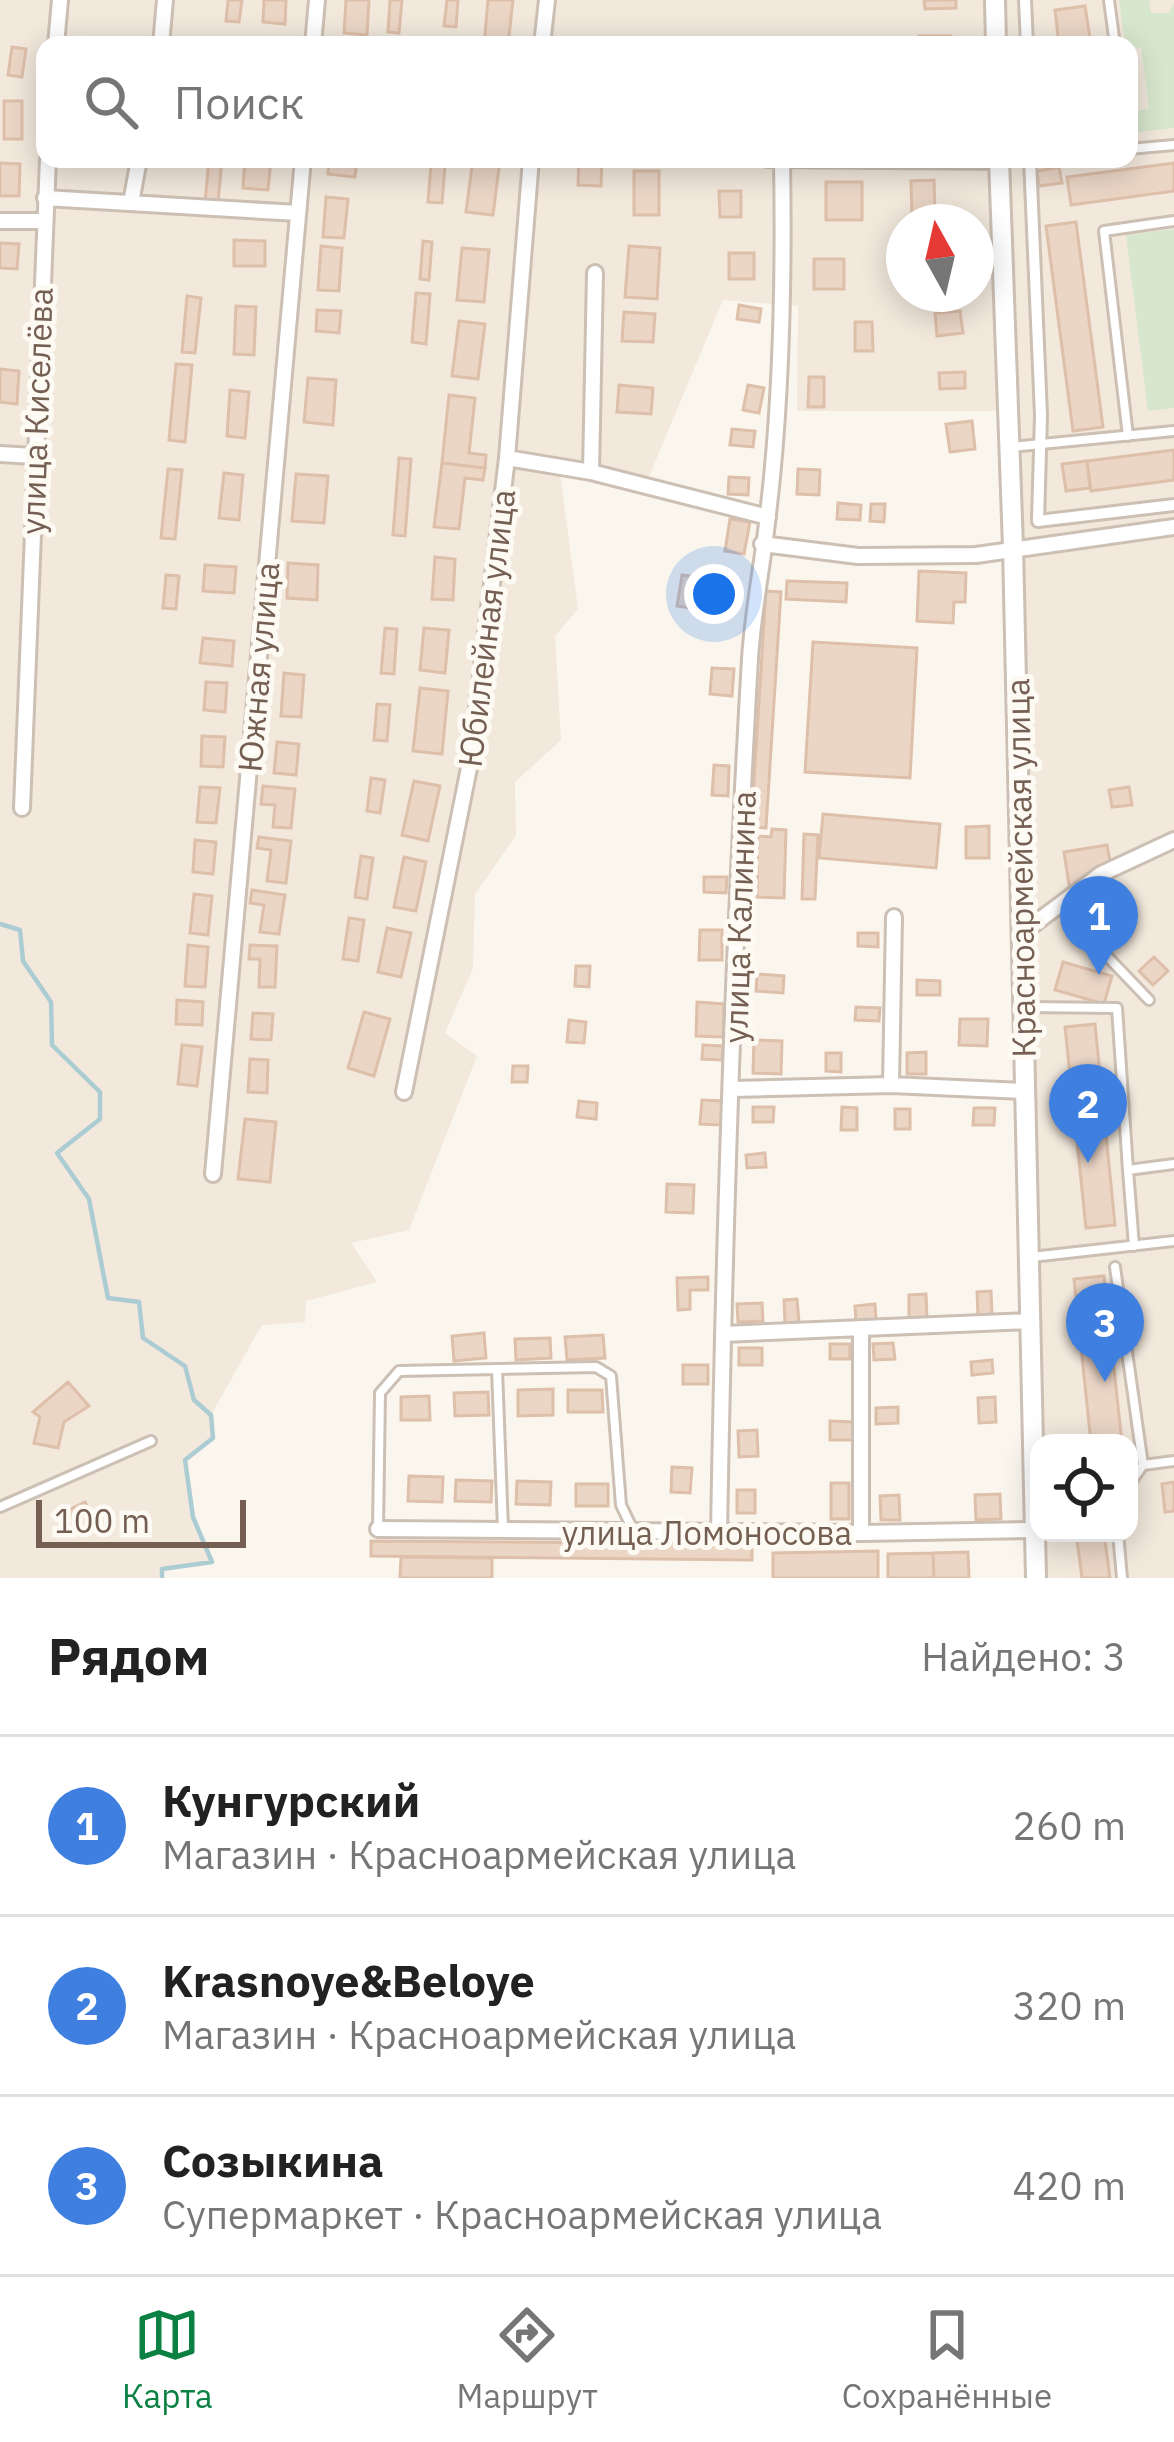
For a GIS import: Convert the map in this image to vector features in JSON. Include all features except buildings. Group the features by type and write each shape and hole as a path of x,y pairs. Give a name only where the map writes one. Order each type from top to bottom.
{"street":[{"path":"57,36 59,0"},
{"path":"161,36 165,0"},
{"path":"315,36 317,0"},
{"path":"543,36 547,0"},
{"path":"995,0 996,36"},
{"path":"1025,0 1027,36"},
{"name":"улица Киселёва","path":"22,808 47,168"},
{"path":"131,203 137,168"},
{"name":"Южная улица","path":"213,1174 302,168"},
{"name":"Юбилейная улица","path":"404,1092 471,758 508,458 530,168"},
{"name":"улица Калинина","path":"719,1533 723,1216 733,1089 750,655 768,517 782,304 782,168"},
{"name":"Красноармейская улица","path":"1006,168 1008,448 1035,1434"},
{"path":"1030,168 1040,445 1038,521 1174,505"},
{"path":"45,198 298,213"},
{"path":"0,221 44,221"},
{"path":"591,472 595,273"},
{"path":"0,454 34,456"},
{"path":"508,458 591,472 768,517"},
{"path":"762,544 858,556 976,555 1174,526"},
{"path":"1022,933 1101,874 1174,840"},
{"path":"891,1085 894,916"},
{"path":"733,1089 891,1085 1025,1090"},
{"path":"723,1334 1032,1321"},
{"path":"861,1328 862,1533"},
{"name":"улица Ломоносова","path":"378,1529 1030,1530"},
{"name":"Красноармейская улица","path":"1036,1542 1036,1578"}],"lane":[{"path":"1109,0 1114,36"},
{"path":"1138,148 1174,145"},
{"path":"1128,436 1104,231 1174,221"},
{"path":"1008,448 1174,431"},
{"path":"1059,906 1149,1000"},
{"path":"1024,1007 1118,1008 1134,1246"},
{"path":"1128,1170 1174,1164"},
{"path":"1030,1257 1174,1240"},
{"path":"1115,1267 1143,1466 1138,1473"},
{"path":"378,1529 380,1393 399,1371 596,1367 611,1376 621,1505 633,1532"},
{"path":"497,1369 503,1530"},
{"path":"0,1507 151,1441"},
{"path":"1143,1466 1174,1461"},
{"path":"1119,1542 1122,1578"}],"shaded area":[{"path":"0,0 1174,0 1174,522 1019,543 1015,411 797,411 798,306 723,300 647,481 560,473 578,609 555,636 561,740 515,782 516,836 475,894 473,968 445,1033 477,1056 409,1230 351,1243 377,1282 306,1301 305,1322 262,1325 211,1415 213,1438 186,1460 193,1517 212,1562 162,1569 162,1578 0,1578"},
{"path":"1174,531 1174,1578 1038,1578 1037,1542 1138,1542 1138,1434 1035,1434 1018,550"}],"green space":[{"path":"1119,0 1149,0 1151,13 1169,13 1174,3 1174,128 1138,132 1138,111 1149,108 1141,48 1138,36 1124,36"},
{"path":"1174,229 1174,408 1148,411 1126,235"}],"waterway":[{"path":"0,924 20,930 23,961 51,1002 52,1045 100,1092 100,1119 57,1153 89,1199 108,1298 139,1302 143,1338 185,1366 194,1400 211,1415 213,1438 185,1460 193,1517 212,1562 162,1569 162,1578"}],"place":[{"name":"Кунгурский","path":"1099,975"},
{"name":"Krasnoye&Beloye","path":"1088,1163"},
{"name":"Созыкина","path":"1105,1382"}]}
